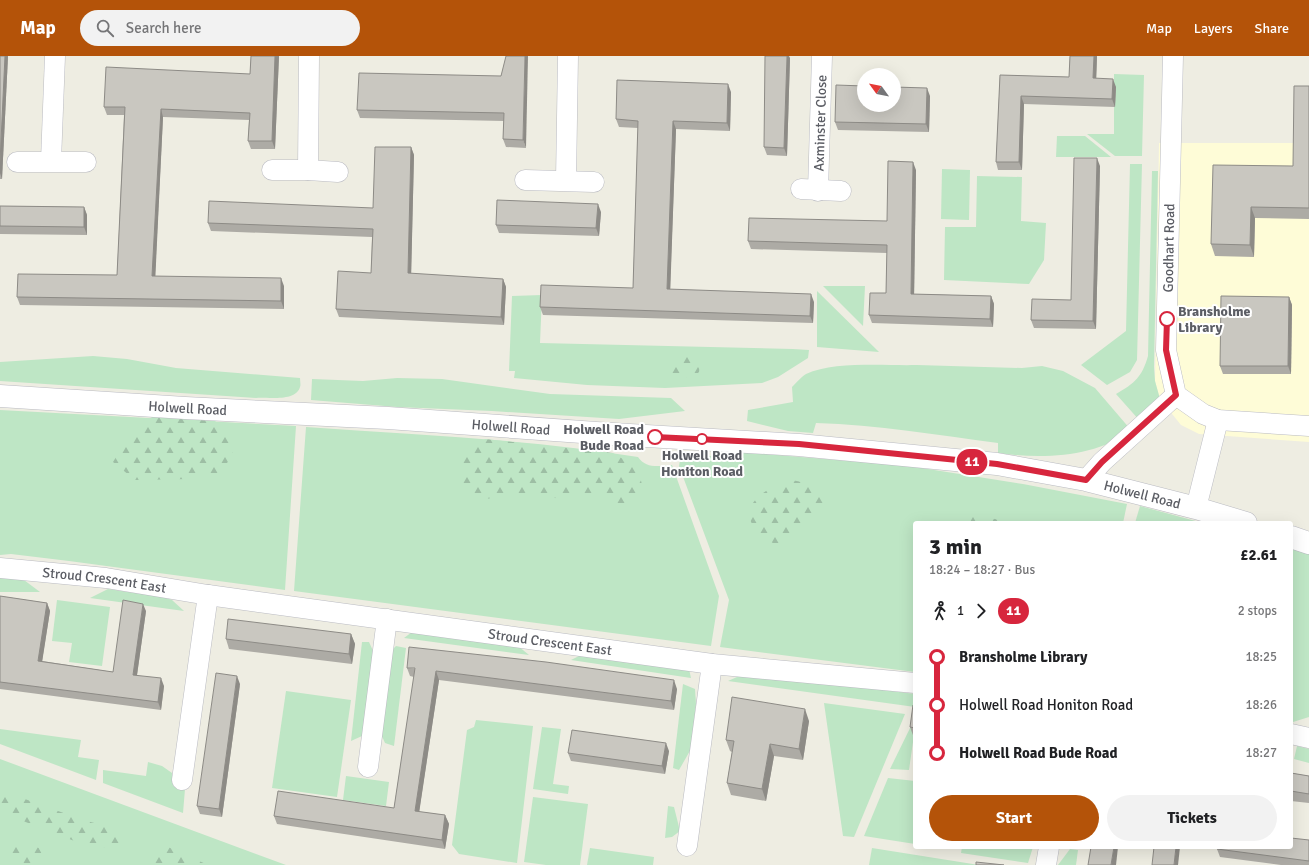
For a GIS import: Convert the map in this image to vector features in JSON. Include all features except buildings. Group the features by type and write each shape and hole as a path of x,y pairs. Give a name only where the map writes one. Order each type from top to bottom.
{"street":[{"path":"51,161 55,56"},
{"path":"308,170 309,56"},
{"path":"566,180 568,56"},
{"name":"Axminster Close","path":"822,56 809,190 842,191"},
{"name":"Goodhart Road","path":"1173,56 1166,350 1176,395"},
{"path":"17,162 86,162"},
{"path":"272,170 338,172"},
{"path":"524,180 594,182"},
{"path":"1086,480 1102,462 1176,395 1203,414 1218,420 1309,426"},
{"name":"Holwell Road","path":"3,397 388,418 596,434 799,444 997,464 1086,480 1196,508 1239,521"},
{"path":"1196,508 1218,420"},
{"path":"1293,538 1309,543"},
{"name":"Stroud Crescent East","path":"0,568 106,578 208,595 712,664 913,683"},
{"path":"182,780 208,595"},
{"path":"368,767 388,619"},
{"path":"687,846 712,664"},
{"path":"1293,734 1309,738"},
{"path":"1046,865 1050,849"}],"shaded area":[{"path":"1309,97 1309,442 1199,434 1181,425 1160,399 1155,381 1159,143 1298,143"}],"green space":[{"path":"1114,74 1144,75 1142,156 1115,156 1087,134 1114,134"},
{"path":"1057,136 1085,136 1111,157 1056,157"},
{"path":"1130,164 1142,164 1137,360 1130,372 1107,385 1081,365 1126,331"},
{"path":"942,169 970,170 969,220 941,219"},
{"path":"1152,171 1158,171 1154,367 1155,381 1160,399 1140,421 1116,394 1137,379 1146,363 1148,356"},
{"path":"977,176 1022,177 1021,221 1046,223 1044,260 1029,284 944,280 945,227 976,227"},
{"path":"823,286 865,286 863,326"},
{"path":"817,291 879,352 817,347"},
{"path":"542,295 540,343 793,349 809,350 808,358 778,377 762,383 665,388 587,385 514,378 515,371 509,371 512,296"},
{"path":"683,355 692,356 700,364 699,372 690,377 673,377 669,372 670,358"},
{"path":"93,356 127,359 176,368 300,378 300,386 297,392 287,397 256,398 0,381 0,362"},
{"path":"860,365 1022,368 1042,366 1063,371 1095,388 1131,430 1102,446 1085,451 1050,456 1032,456 998,453 998,443 907,431 816,423 813,433 788,431 747,421 748,410 793,402 792,387 806,374 818,370 831,367"},
{"path":"397,378 442,379 550,394 671,398 685,411 619,419 397,407 311,400 312,379 363,381"},
{"path":"0,410 296,426 285,590 69,561 11,554 0,555"},
{"path":"152,417 215,421 232,436 233,454 221,472 191,479 135,480 113,462 128,438"},
{"path":"306,427 472,438 555,446 638,457 641,461 653,466 672,465 719,596 711,646 294,591"},
{"path":"485,439 613,453 638,468 643,489 628,507 611,501 602,493 592,499 579,495 569,502 535,492 513,494 481,500 461,485 462,457"},
{"path":"741,452 909,466 1023,484 1127,504 1123,521 913,521 913,672 720,647 729,600 679,466 680,460"},
{"path":"790,480 805,483 815,488 821,495 823,502 821,510 816,518 807,527 787,541 776,544 758,533 749,516 750,508 754,502 767,490"},
{"path":"1140,506 1196,521 1136,521"},
{"path":"979,516 1005,521 962,521 963,517"},
{"path":"1293,549 1309,553 1309,717 1293,722"},
{"path":"0,577 20,577 40,592 0,592"},
{"path":"108,589 163,597 172,600 184,611 90,598"},
{"path":"57,600 110,607 102,666 69,662 72,643 52,641"},
{"path":"412,632 512,641 529,655 404,638"},
{"path":"362,642 369,642 374,653 364,731 362,736 351,741"},
{"path":"396,646 406,648 394,746 385,743 381,734 392,650"},
{"path":"589,651 689,669 691,678 571,660"},
{"path":"746,673 755,673 913,694 913,707 728,681"},
{"path":"683,684 695,689 696,704 691,749 679,770 673,768"},
{"path":"286,691 351,700 337,797 272,788"},
{"path":"824,703 905,714 854,837 843,836"},
{"path":"476,720 533,726 517,863 459,854 452,845 467,730 474,727"},
{"path":"913,722 913,742 909,770 890,769"},
{"path":"542,727 561,729 553,784 569,786 568,794 533,789"},
{"path":"0,729 81,740 78,757 99,760 96,780 0,744"},
{"path":"1297,746 1309,749 1309,763 1294,759"},
{"path":"0,759 286,865 0,865"},
{"path":"148,762 162,766 172,773 173,786 185,789 183,813 103,783 103,770 146,776"},
{"path":"346,776 389,782 386,806 343,800"},
{"path":"888,778 913,781 913,844 864,836"},
{"path":"0,790 83,820 117,829 122,837 119,850 77,842 0,812"},
{"path":"533,797 588,804 580,865 546,865 524,862"},
{"path":"668,806 674,807 680,831 672,837 665,838"},
{"path":"29,844 39,848 43,856 41,865 14,865 9,852 15,846"},
{"path":"166,846 208,865 151,865 154,856"},
{"path":"590,848 654,857 653,865 587,865"},
{"path":"872,848 979,865 869,865"},
{"path":"962,849 1032,849 1028,863 961,853"},
{"path":"1070,849 1078,850 1076,865 1058,865"}],"bus line":[{"name":"11","path":"655,437 799,444 997,464 1086,480 1102,462 1176,395 1166,350 1167,319"}],"place":[{"name":"Bransholme Library","path":"1167,319"},
{"name":"Holwell Road Bude Road","path":"655,437"},
{"name":"Holwell Road Honiton Road","path":"702,439"}]}
